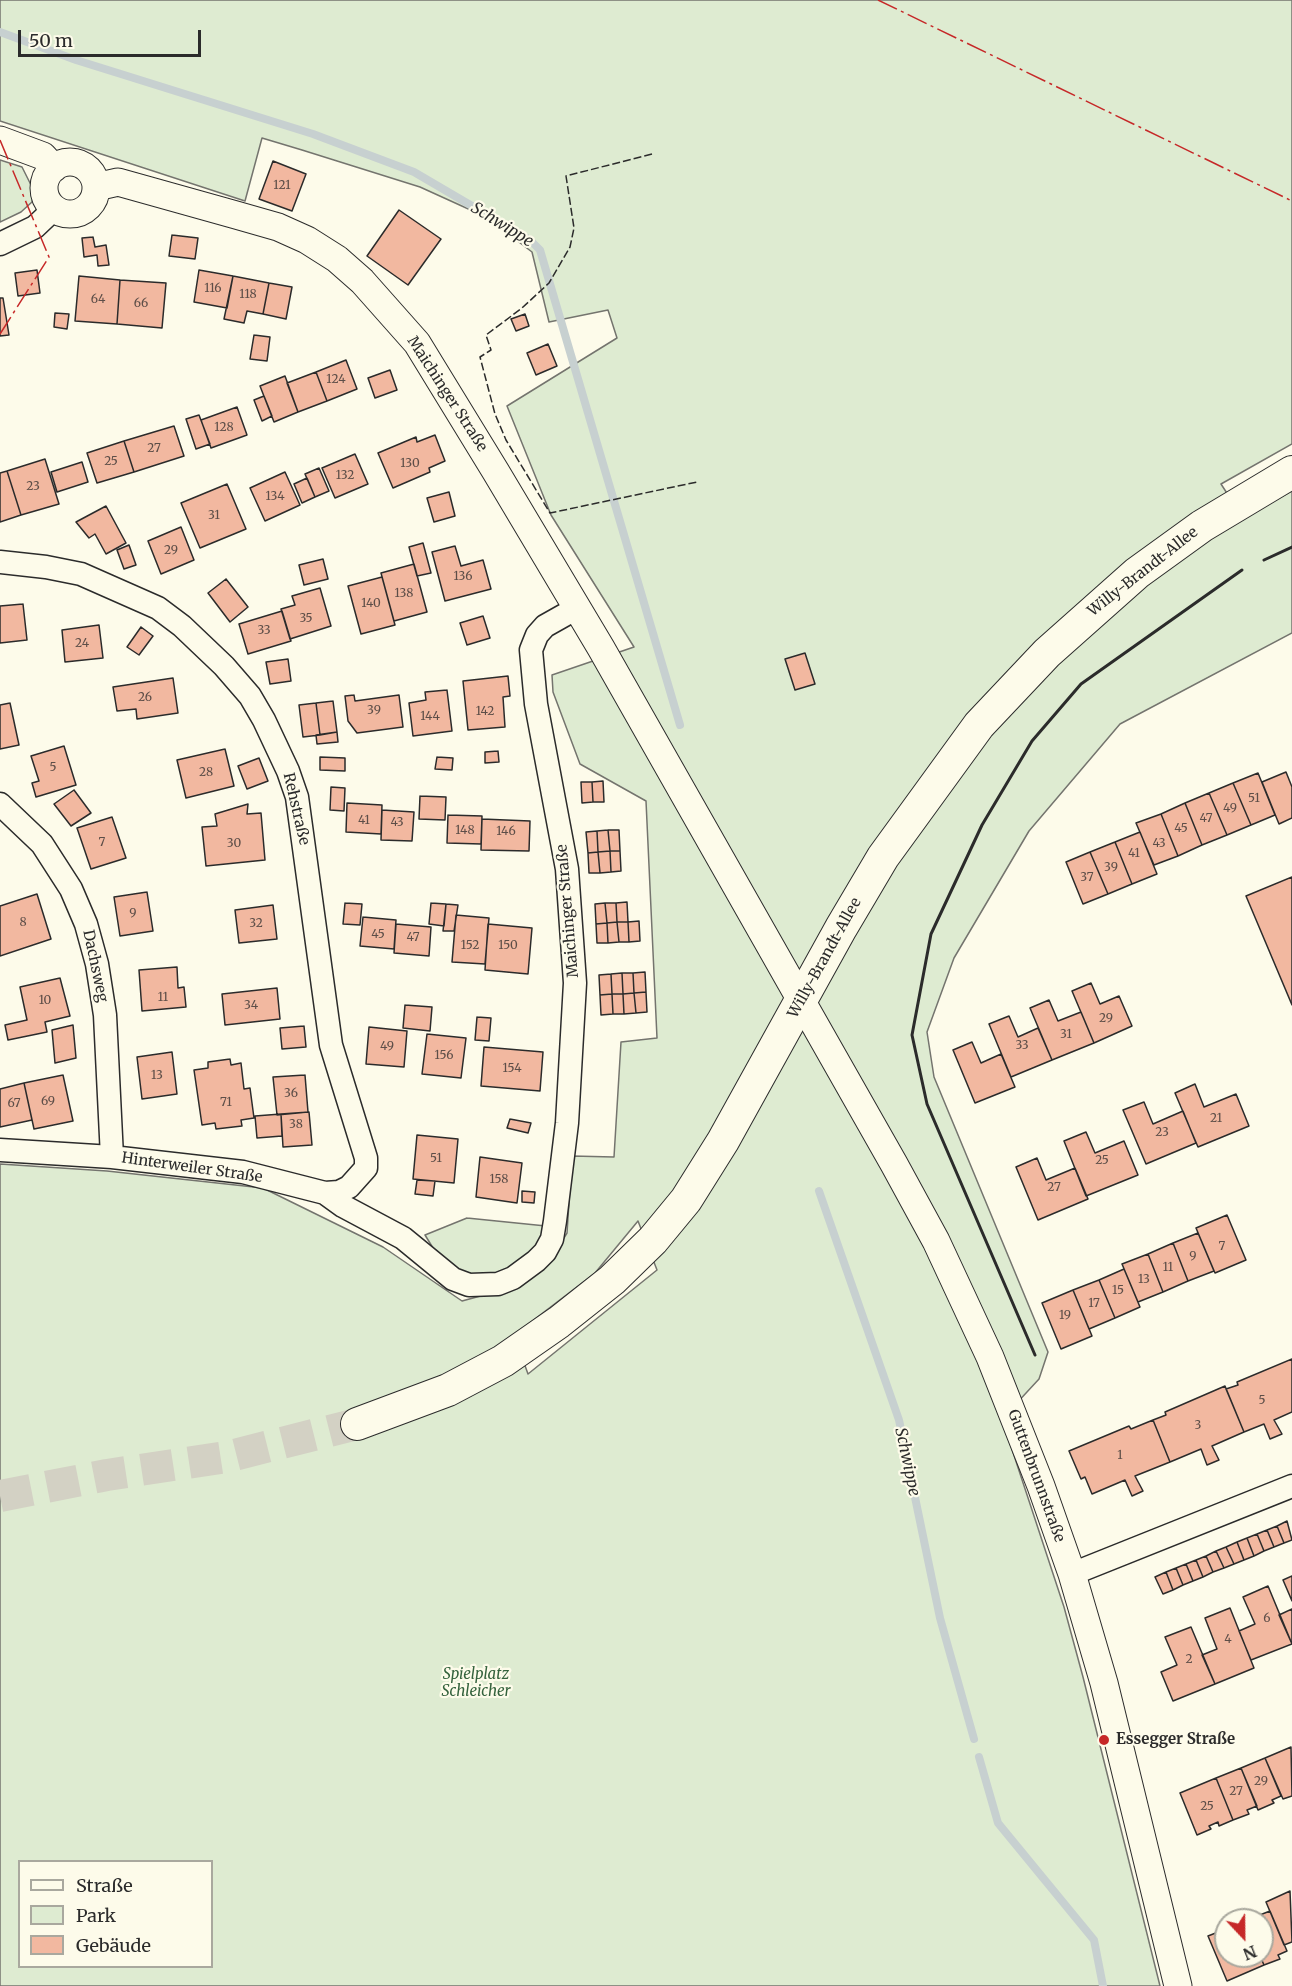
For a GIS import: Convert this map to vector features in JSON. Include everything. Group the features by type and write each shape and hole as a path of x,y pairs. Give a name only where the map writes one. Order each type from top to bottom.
{"main road":[{"name":"Willy-Brandt-Allee","path":"357,1424 448,1390 503,1361 559,1322 612,1280 653,1240 686,1200 723,1141 883,857 987,717 1055,645 1137,573 1202,526 1292,472"}],"street":[{"path":"0,140 43,156 54,168"},
{"path":"72,162 88,170 96,187 95,195 85,209 70,214 54,209 44,193 44,183 54,168 72,162"},
{"name":"Maichinger Straße","path":"96,187 118,182 278,227 307,240 337,259 362,281 417,344 577,608 801,1001"},
{"path":"0,244 35,227 54,209"},
{"name":"Rehstraße","path":"0,562 81,574 158,608 182,626 225,666 250,696 264,720 288,771 297,797 331,1045 366,1158 366,1168 349,1187 339,1192 325,1192"},
{"name":"Maichinger Straße","path":"552,1239 567,1123 575,973 567,869 536,704 531,650 537,635 545,626 577,608"},
{"name":"Dachsweg","path":"0,804 42,844 71,889 86,924 97,964 105,1015 112,1157"},
{"name":"Guttenbrunnstraße","path":"801,1001 936,1241 1015,1416 1072,1574 1117,1729 1178,1986"},
{"name":"Hinterweiler Straße","path":"0,1150 112,1157 243,1172 325,1192 343,1206 403,1238 453,1280 469,1285 484,1287 513,1278 541,1257 552,1239"},
{"path":"1072,1574 1292,1486"}],"green space":[{"name":"Spielplatz Schleicher","path":"0,0 1292,0 1292,444 1221,484 1243,518 1292,491 1292,633 1120,724 1029,831 954,958 927,1032 934,1077 1048,1352 1039,1379 1002,1419 1064,1607 1160,1986 0,1986 0,1164 107,1171 263,1188 383,1247 462,1301 499,1291 551,1259 567,1233 572,1156 614,1157 621,1042 657,1038 646,801 580,764 553,692 552,675 634,647 551,515 507,406 617,338 608,310 549,322 532,252 486,217 420,187 262,138 245,201 0,121","holes":["638,1221 657,1270 528,1374 514,1335 595,1273"]},
{"path":"0,160 22,167 34,191 32,202 21,212 0,222"},
{"path":"467,1218 546,1226 544,1241 513,1273 465,1276 433,1248 425,1235"}],"building":[{"path":"273,161 306,174 292,211 259,199"},
{"path":"399,210 441,239 408,285 367,256"},
{"path":"172,235 198,238 195,259 169,256"},
{"path":"93,237 95,247 106,245 109,265 98,266 97,255 84,257 82,238"},
{"path":"37,270 40,293 18,296 15,273"},
{"path":"199,270 233,276 227,308 194,302"},
{"path":"79,276 120,280 117,324 75,321"},
{"path":"233,276 269,283 263,314 247,311 244,323 224,319"},
{"path":"120,280 166,283 162,328 117,324"},
{"path":"269,283 292,287 286,319 263,314"},
{"path":"0,298 3,298 9,335 0,336"},
{"path":"55,313 69,314 67,329 54,327"},
{"path":"525,314 529,326 516,331 511,319"},
{"path":"254,335 270,337 267,361 250,359"},
{"path":"548,344 557,366 536,375 527,353"},
{"path":"346,360 357,389 327,401 316,372"},
{"path":"390,370 397,390 375,398 368,378"},
{"path":"316,372 327,401 298,412 287,383"},
{"path":"285,376 298,412 274,422 260,386"},
{"path":"264,396 272,416 262,421 254,400"},
{"path":"237,407 247,435 211,448 201,420"},
{"path":"199,415 210,444 196,449 186,419"},
{"path":"174,426 184,456 134,472 124,441"},
{"path":"435,435 445,461 429,468 430,472 393,488 378,453 416,437 417,442"},
{"path":"124,441 134,472 97,483 87,453"},
{"path":"355,454 368,484 335,498 322,468"},
{"path":"45,459 59,504 21,515 7,471"},
{"path":"82,462 88,482 57,492 51,472"},
{"path":"319,468 329,491 315,497 305,474"},
{"path":"7,471 21,515 0,522 0,473"},
{"path":"285,472 300,505 265,521 250,488"},
{"path":"307,478 315,497 302,503 294,484"},
{"path":"227,484 246,529 200,548 181,503"},
{"path":"449,492 455,516 434,522 427,498"},
{"path":"106,506 126,543 106,554 95,534 89,538 76,522"},
{"path":"181,527 194,560 161,574 148,541"},
{"path":"423,543 431,573 417,576 409,547"},
{"path":"129,545 136,565 124,569 117,550"},
{"path":"455,546 461,566 483,560 491,589 445,601 432,552"},
{"path":"323,559 328,579 304,585 299,565"},
{"path":"414,564 427,612 394,621 381,573"},
{"path":"382,577 395,625 361,634 348,586"},
{"path":"226,579 248,607 230,622 208,593"},
{"path":"320,588 331,626 290,639 281,609 295,605 292,596"},
{"path":"23,604 27,640 0,643 0,606"},
{"path":"282,611 291,641 248,654 239,624"},
{"path":"483,616 490,638 467,645 460,623"},
{"path":"99,625 103,658 65,662 62,630"},
{"path":"141,627 153,636 139,655 127,647"},
{"path":"805,653 815,684 795,690 785,659"},
{"path":"288,659 291,681 270,684 266,662"},
{"path":"508,676 510,696 503,697 505,727 468,730 463,681"},
{"path":"173,678 178,713 137,719 136,709 117,711 113,687"},
{"path":"447,690 452,731 413,736 409,703 426,700 425,692"},
{"path":"354,695 355,701 399,695 403,727 357,733 348,721 345,696"},
{"path":"333,701 337,732 320,735 316,703"},
{"path":"10,703 19,745 0,749 0,705"},
{"path":"316,703 320,735 303,737 299,705"},
{"path":"337,732 338,742 317,744 316,735"},
{"path":"64,746 76,785 36,797 32,783 39,781 31,756"},
{"path":"225,749 234,786 186,798 177,760"},
{"path":"498,751 499,762 485,763 485,752"},
{"path":"320,757 345,758 345,771 320,770"},
{"path":"437,757 453,758 452,770 435,769"},
{"path":"259,758 268,781 247,789 238,766"},
{"path":"1286,772 1292,787 1292,818 1279,824 1262,782"},
{"path":"1258,773 1275,815 1251,825 1233,783"},
{"path":"603,781 604,802 593,802 592,782"},
{"path":"581,782 592,782 593,802 582,803"},
{"path":"1233,783 1251,825 1227,835 1209,793"},
{"path":"331,787 345,788 344,811 330,810"},
{"path":"74,790 91,813 71,826 54,804"},
{"path":"1209,793 1227,835 1202,845 1185,803"},
{"path":"420,796 446,797 445,820 419,819"},
{"path":"347,803 382,805 381,834 346,832"},
{"path":"1185,803 1202,845 1178,856 1161,814"},
{"path":"248,804 247,814 261,813 265,860 206,866 202,827 217,826 215,814"},
{"path":"382,810 414,812 412,841 381,840"},
{"path":"1161,814 1178,856 1154,865 1136,823"},
{"path":"448,815 482,816 481,844 447,843"},
{"path":"112,817 126,858 91,869 77,828"},
{"path":"482,819 530,821 529,851 481,850"},
{"path":"608,830 610,851 598,852 597,831"},
{"path":"608,830 619,830 620,851 610,851"},
{"path":"597,831 598,852 588,853 586,832"},
{"path":"1140,832 1157,874 1132,884 1115,842"},
{"path":"1115,842 1132,884 1108,894 1090,852"},
{"path":"610,851 611,872 600,873 598,852"},
{"path":"610,851 620,851 621,871 611,872"},
{"path":"598,852 600,873 589,873 588,853"},
{"path":"1090,852 1108,894 1083,904 1066,862"},
{"path":"1292,877 1292,1005 1246,896"},
{"path":"147,892 153,931 120,936 114,897"},
{"path":"37,894 51,939 0,956 0,906"},
{"path":"627,902 628,922 617,922 616,903"},
{"path":"345,903 362,904 360,925 343,924"},
{"path":"431,903 446,904 444,926 429,924"},
{"path":"605,903 607,923 596,924 595,904"},
{"path":"605,903 616,903 617,922 607,923"},
{"path":"446,904 458,905 454,931 443,931"},
{"path":"273,905 277,939 239,943 235,910"},
{"path":"456,915 489,918 485,964 452,962"},
{"path":"363,917 396,920 394,949 360,946"},
{"path":"639,921 640,941 629,942 628,922"},
{"path":"617,922 619,942 608,943 607,923"},
{"path":"617,922 628,922 629,942 619,942"},
{"path":"607,923 608,943 597,943 596,924"},
{"path":"396,924 431,927 429,956 394,953"},
{"path":"488,924 532,928 528,974 485,970"},
{"path":"177,967 178,988 184,987 186,1007 142,1011 139,970"},
{"path":"645,972 646,992 634,993 633,973"},
{"path":"622,973 623,994 612,994 611,974"},
{"path":"622,973 633,973 634,993 623,994"},
{"path":"611,974 612,994 600,995 599,975"},
{"path":"60,978 70,1016 45,1022 47,1032 8,1040 5,1025 27,1020 20,987"},
{"path":"1091,983 1100,1004 1119,996 1132,1026 1094,1043 1072,991"},
{"path":"277,988 280,1019 225,1025 222,994"},
{"path":"646,992 647,1012 636,1013 634,993"},
{"path":"634,993 636,1013 624,1014 623,994"},
{"path":"612,994 613,1014 601,1015 600,995"},
{"path":"612,994 623,994 624,1014 613,1014"},
{"path":"1049,1000 1058,1021 1081,1012 1094,1043 1052,1060 1030,1008"},
{"path":"405,1005 432,1007 430,1031 403,1028"},
{"path":"1009,1016 1018,1037 1038,1028 1052,1060 1011,1077 989,1024"},
{"path":"477,1017 491,1018 489,1041 475,1040"},
{"path":"73,1025 76,1058 55,1063 52,1030"},
{"path":"304,1026 306,1047 282,1049 280,1028"},
{"path":"369,1027 407,1031 404,1067 366,1064"},
{"path":"427,1034 466,1038 461,1078 422,1074"},
{"path":"972,1042 981,1063 1001,1054 1015,1087 975,1103 953,1050"},
{"path":"484,1047 543,1052 540,1091 481,1086"},
{"path":"172,1052 177,1094 142,1099 137,1057"},
{"path":"230,1059 231,1065 241,1063 244,1089 250,1088 254,1118 241,1120 242,1126 216,1129 215,1123 202,1125 194,1070 208,1068 208,1062"},
{"path":"63,1075 73,1121 34,1129 24,1083"},
{"path":"305,1075 308,1112 277,1115 273,1077"},
{"path":"24,1083 32,1120 0,1127 0,1089"},
{"path":"1195,1084 1204,1107 1236,1094 1249,1126 1198,1147 1175,1093"},
{"path":"1144,1102 1153,1124 1183,1111 1196,1143 1146,1164 1123,1110"},
{"path":"309,1112 312,1145 283,1147 281,1114"},
{"path":"281,1114 282,1136 257,1138 255,1116"},
{"path":"510,1119 531,1123 528,1133 507,1128"},
{"path":"1086,1132 1095,1153 1124,1141 1138,1175 1086,1196 1064,1141"},
{"path":"417,1135 458,1139 454,1183 413,1179"},
{"path":"480,1157 522,1163 517,1203 476,1197"},
{"path":"1037,1158 1046,1180 1075,1168 1088,1199 1038,1220 1016,1167"},
{"path":"417,1180 435,1181 433,1196 415,1194"},
{"path":"522,1191 535,1192 534,1203 522,1202"},
{"path":"1227,1215 1246,1260 1215,1273 1196,1228"},
{"path":"1198,1233 1214,1271 1188,1281 1173,1243"},
{"path":"1173,1243 1188,1281 1163,1292 1148,1254"},
{"path":"1148,1254 1163,1292 1138,1302 1122,1264"},
{"path":"1124,1269 1140,1307 1115,1318 1099,1280"},
{"path":"1099,1280 1115,1318 1089,1329 1073,1290"},
{"path":"1073,1290 1092,1336 1061,1349 1042,1303"},
{"path":"1292,1359 1292,1412 1274,1420 1282,1434 1270,1439 1264,1424 1244,1432 1226,1389 1238,1385 1237,1382"},
{"path":"1225,1386 1244,1432 1212,1446 1219,1460 1207,1465 1201,1449 1170,1462 1153,1420 1166,1415 1165,1412"},
{"path":"1153,1420 1170,1462 1135,1476 1143,1491 1132,1496 1125,1480 1092,1494 1085,1477 1081,1479 1069,1451 1129,1426 1131,1429"},
{"path":"1287,1521 1292,1540 1284,1543 1277,1526"},
{"path":"1277,1526 1284,1543 1274,1547 1267,1530"},
{"path":"1267,1530 1274,1547 1264,1551 1257,1534"},
{"path":"1257,1534 1264,1551 1254,1556 1247,1538"},
{"path":"1247,1538 1254,1556 1244,1560 1237,1542"},
{"path":"1237,1542 1244,1560 1234,1564 1226,1547"},
{"path":"1226,1547 1234,1564 1224,1568 1216,1551"},
{"path":"1216,1551 1224,1568 1213,1572 1206,1556"},
{"path":"1206,1556 1213,1572 1203,1577 1196,1560"},
{"path":"1196,1560 1203,1577 1193,1581 1186,1564"},
{"path":"1186,1564 1193,1581 1183,1585 1176,1568"},
{"path":"1176,1568 1183,1585 1173,1590 1166,1572"},
{"path":"1166,1572 1173,1590 1163,1594 1155,1577"},
{"path":"1292,1576 1292,1601 1283,1580"},
{"path":"1268,1586 1292,1644 1251,1660 1239,1631 1255,1624 1243,1597"},
{"path":"1230,1608 1254,1668 1215,1684 1202,1655 1217,1649 1205,1618"},
{"path":"1292,1609 1292,1644 1279,1615"},
{"path":"1191,1627 1215,1684 1173,1701 1161,1672 1177,1665 1165,1637"},
{"path":"1291,1747 1292,1796 1283,1799 1265,1758"},
{"path":"1265,1758 1281,1796 1272,1800 1274,1803 1258,1810 1241,1768"},
{"path":"1241,1768 1257,1806 1247,1810 1249,1814 1233,1820 1216,1778"},
{"path":"1216,1778 1233,1820 1219,1826 1218,1822 1209,1826 1211,1829 1197,1835 1180,1793"},
{"path":"1290,1891 1292,1942 1284,1945 1274,1921 1274,1908 1269,1908 1266,1902"},
{"path":"1274,1920 1287,1951 1278,1955 1280,1959 1274,1961"},
{"path":"1214,1934 1214,1950 1208,1936"},
{"path":"1222,1968 1257,1968 1227,1981"}],"waterway":[{"name":"Schwippe","path":"0,32 76,60 313,134 414,172 530,240 540,250 680,725"},
{"name":"Schwippe","path":"819,1191 899,1420 940,1618 974,1739"},
{"name":"Schwippe","path":"979,1757 998,1823 1094,1940 1103,1986"}],"tunnel":[{"path":"0,1496 107,1475 226,1457 357,1424"}],"fence":[{"path":"652,154 566,176 574,228 570,247 549,283 522,308 486,335 491,350 480,357 495,414 506,440 550,513 697,482"}],"wall":[{"path":"1264,560 1292,547"},
{"path":"1035,1355 927,1104 912,1035 931,934 982,825 1032,741 1081,684 1242,570"}],"power":[{"path":"878,0 1292,201"},
{"path":"0,140 49,257 0,334"}],"place":[{"name":"Essegger Straße","path":"1104,1740"}]}
